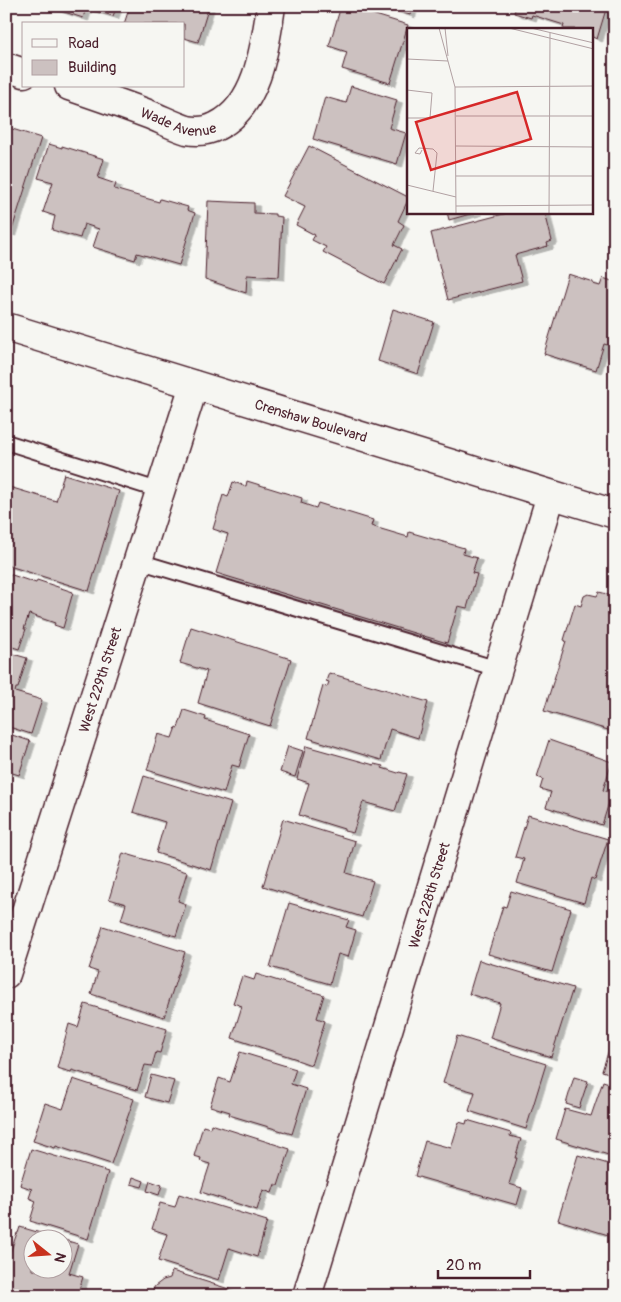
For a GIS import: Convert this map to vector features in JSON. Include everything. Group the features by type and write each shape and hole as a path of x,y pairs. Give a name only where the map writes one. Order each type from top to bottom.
{"street":[{"name":"Wade Avenue","path":"75,88 188,130 208,130 226,122 242,105 255,81 264,50 271,6"},
{"path":"6,67 22,71"},
{"name":"Crenshaw Boulevard","path":"6,327 615,514"},
{"name":"West 229th Street","path":"6,974 194,385"},
{"name":"West 228th Street","path":"307,1296 551,495"}],"lane":[{"path":"6,442 161,491"},
{"path":"138,561 498,669"}],"building":[{"path":"46,6 117,6 113,16 86,8 83,18"},
{"path":"130,6 209,6 198,42 185,38 185,22 125,22"},
{"path":"341,6 408,25 390,83 342,69 347,52 329,46"},
{"path":"382,6 412,6 410,15"},
{"path":"516,6 607,6 597,39 594,38 594,28 563,28 564,25 532,15 531,18 514,13"},
{"path":"351,86 397,100 389,128 406,133 397,164 313,139 325,97 346,103"},
{"path":"6,127 41,138 11,233 6,232"},
{"path":"49,144 104,159 98,178 116,184 114,189 159,202 160,199 188,207 187,210 195,213 179,265 137,253 135,260 93,247 99,229 84,224 80,238 52,230 55,216 43,212 53,182 38,178"},
{"path":"309,146 407,196 407,202 398,221 404,225 394,245 402,249 384,284 323,252 326,247 312,240 315,235 296,225 305,207 283,196"},
{"path":"208,201 254,203 254,213 275,214 275,216 282,217 279,277 247,275 246,293 205,279"},
{"path":"448,214 470,214 449,220"},
{"path":"503,214 545,214 552,241 547,243 548,246 515,255 522,281 448,300 431,233"},
{"path":"568,274 600,286 603,278 615,282 615,347 604,344 596,370 544,354"},
{"path":"393,309 434,322 418,374 378,361"},
{"path":"64,474 119,491 89,591 6,565 6,486 56,501"},
{"path":"247,481 302,498 301,503 316,508 318,503 373,520 371,526 408,537 409,532 464,548 463,554 477,558 472,573 477,574 467,608 458,606 447,643 216,573 228,534 213,529 223,495 228,497 233,482 246,486"},
{"path":"6,573 36,583 37,580 73,592 63,628 54,625 55,623 29,614 19,649 6,645"},
{"path":"599,592 615,596 615,732 544,711 566,641 564,640 575,604 581,606 584,596 588,594 597,596"},
{"path":"191,627 291,659 270,726 198,703 207,671 180,663"},
{"path":"6,652 27,658 15,692 42,700 31,734 6,726"},
{"path":"329,673 428,702 418,738 390,729 381,760 308,738 323,686 327,687 329,682 326,681"},
{"path":"184,710 206,717 205,720 249,734 239,767 232,765 224,793 147,770 158,734 172,738 176,727 178,728"},
{"path":"6,733 30,741 19,775 6,771"},
{"path":"549,740 612,762 603,790 612,793 602,825 546,807 551,792 540,789 543,779 537,777"},
{"path":"288,746 303,751 295,777 280,772"},
{"path":"306,746 407,774 395,811 363,802 353,833 299,815 309,783 297,779"},
{"path":"144,776 231,803 211,870 156,853 165,822 133,812"},
{"path":"528,815 608,839 595,880 591,878 584,903 517,883 524,859 515,857"},
{"path":"283,819 355,841 346,873 373,881 362,917 263,886"},
{"path":"123,853 187,872 178,901 186,904 176,936 121,920 126,904 109,899"},
{"path":"511,891 571,909 552,972 488,954 503,906 506,907"},
{"path":"289,903 349,920 346,927 356,930 348,957 338,954 330,984 270,967"},
{"path":"103,926 185,952 164,1017 91,994 98,972 89,969"},
{"path":"479,960 573,988 551,1057 490,1038 500,1003 469,994"},
{"path":"256,974 324,995 317,1018 325,1021 311,1065 232,1038 242,1006 233,1003 242,976 254,980"},
{"path":"85,1004 167,1029 160,1053 156,1052 152,1066 145,1065 137,1090 72,1070 71,1072 57,1068 69,1024 78,1027"},
{"path":"615,1031 615,1075 602,1071"},
{"path":"457,1036 546,1064 526,1129 469,1111 475,1092 443,1083"},
{"path":"240,1052 296,1069 291,1084 306,1089 292,1134 229,1115 230,1112 210,1106 219,1078 230,1082"},
{"path":"151,1075 174,1081 167,1103 145,1097"},
{"path":"574,1077 588,1081 579,1108 566,1104"},
{"path":"73,1079 134,1099 111,1164 56,1146 55,1148 33,1141 45,1103 63,1109"},
{"path":"603,1081 615,1085 615,1157 556,1139 565,1109 591,1116"},
{"path":"467,1120 511,1133 510,1136 521,1139 509,1184 522,1188 517,1205 415,1176 425,1141 451,1148 459,1122 466,1124"},
{"path":"211,1124 290,1149 278,1186 275,1184 272,1193 263,1190 257,1210 201,1192 210,1164 200,1161 201,1158 194,1156 203,1126 210,1128"},
{"path":"31,1149 108,1172 88,1239 72,1234 72,1230 59,1230 30,1221 36,1201 29,1198 32,1189 20,1185"},
{"path":"578,1155 615,1166 615,1237 558,1220"},
{"path":"133,1177 144,1181 142,1187 131,1184"},
{"path":"150,1181 162,1185 159,1195 147,1191"},
{"path":"179,1194 267,1221 257,1257 229,1248 219,1280 158,1261 167,1234 152,1229 160,1203 175,1207"},
{"path":"20,1227 30,1230 22,1230 22,1280 72,1280 72,1274 83,1277 77,1296 25,1296 6,1290 6,1252 10,1253"},
{"path":"72,1242 78,1244 72,1263"},
{"path":"172,1271 229,1289 227,1296 149,1296 155,1286 163,1280 170,1278"}]}
